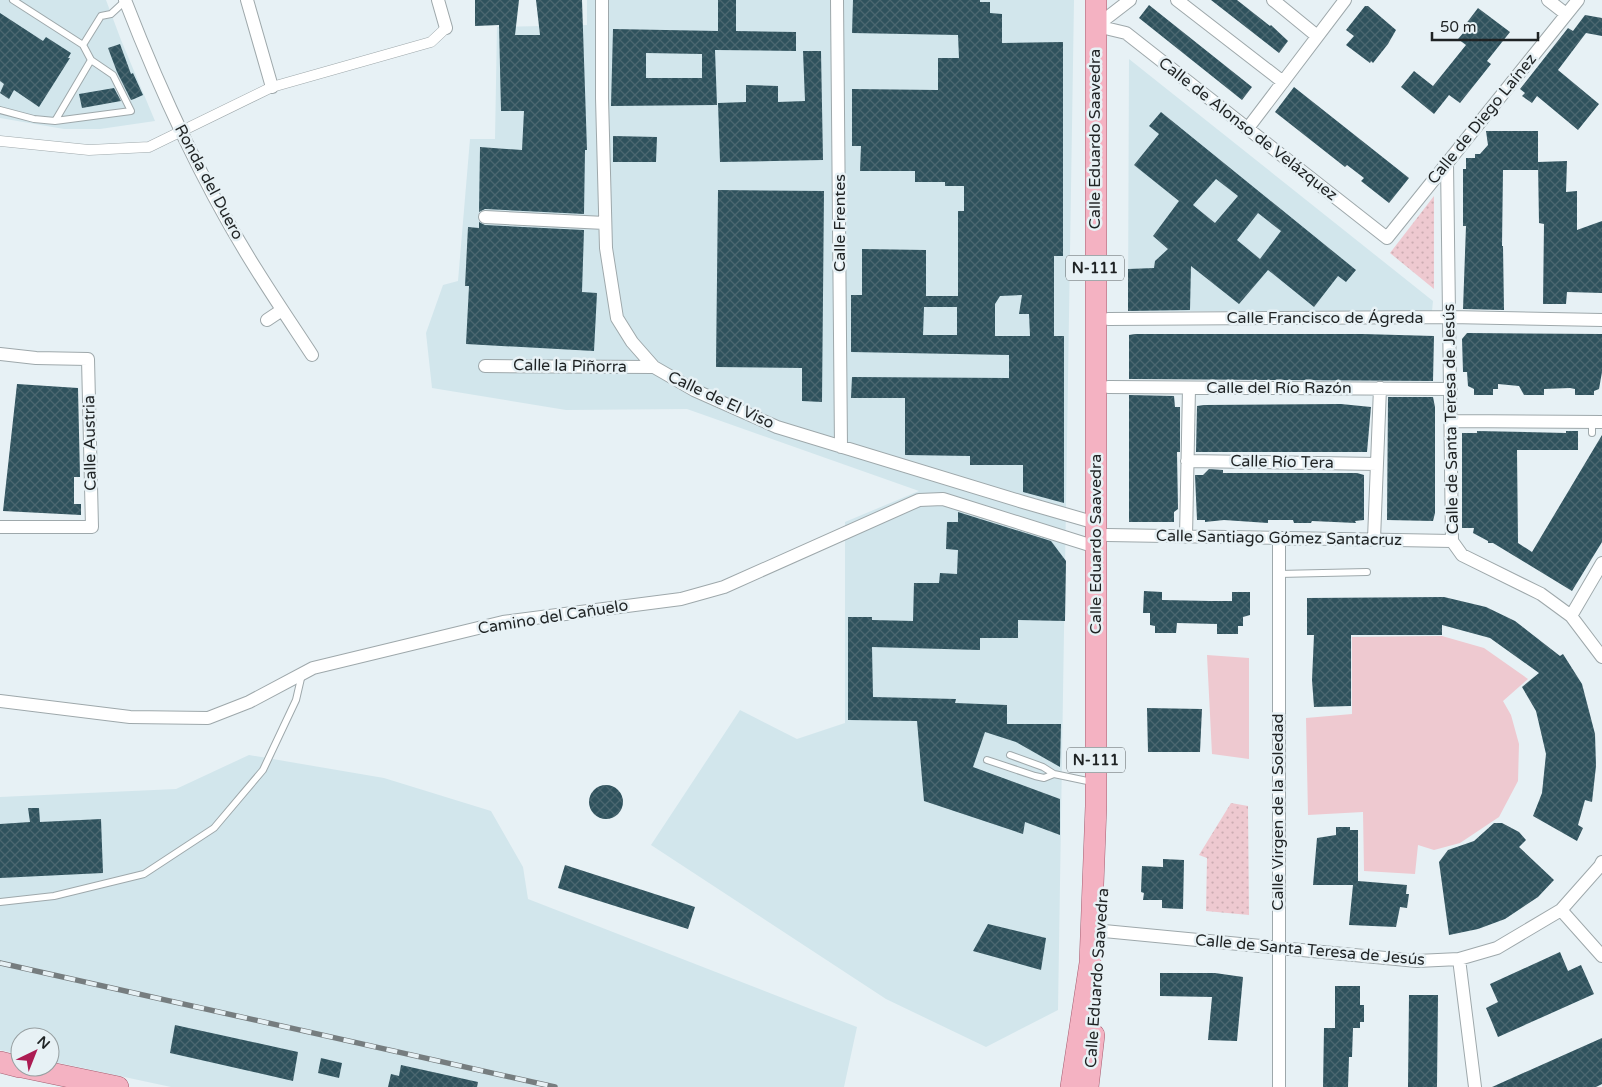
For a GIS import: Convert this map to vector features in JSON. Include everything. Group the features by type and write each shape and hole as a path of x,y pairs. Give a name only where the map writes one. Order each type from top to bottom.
{"main road":[{"name":"Calle Eduardo Saavedra","path":"1071,1087 1090,1010 1104,931 1096,0"},
{"name":"Calle Eduardo Saavedra","path":"1088,1087 1100,535 1108,387 1104,16"},
{"path":"60,1075 118,1087"}],"street":[{"name":"Ronda del Duero","path":"125,0 181,132 255,268 312,355"},
{"path":"247,0 272,87"},
{"path":"0,142 99,150 149,147 272,87 431,42 446,28 438,0"},
{"name":"Calle de El Viso","path":"602,0 602,98 606,248 617,318 632,342 654,367 694,390 777,427 1100,535"},
{"name":"Calle Frentes","path":"837,0 840,447"},
{"path":"1104,16 1130,0"},
{"path":"1177,0 1283,82"},
{"path":"1273,0 1317,36"},
{"path":"1248,128 1344,0"},
{"path":"1548,0 1566,14"},
{"name":"Calle de Diego Laínez","path":"1387,238 1578,1"},
{"name":"Calle de Alonso de Velázquez","path":"1104,16 1387,238"},
{"name":"Calle de Santa Teresa de Jesús","path":"1448,163 1452,541 1462,555 1541,594 1571,616 1602,657"},
{"path":"485,218 605,223"},
{"path":"267,320 282,310"},
{"name":"Calle Francisco de Ágreda","path":"1108,319 1450,317 1602,320"},
{"name":"Calle Austria","path":"0,354 36,358 88,359 92,527 0,527"},
{"name":"Calle la Piñorra","path":"485,366 654,367"},
{"name":"Calle del Río Razón","path":"1108,387 1451,389"},
{"path":"1186,537 1189,388"},
{"path":"1374,539 1380,388"},
{"path":"1452,421 1595,426"},
{"name":"Calle Río Tera","path":"1187,461 1377,464"},
{"name":"Camino del Cañuelo","path":"0,701 130,717 208,718 249,702 313,668 503,622 680,599 715,589 919,500 943,499 1100,535"},
{"name":"Calle Santiago Gómez Santacruz","path":"1100,535 1452,541"},
{"name":"Calle Virgen de la Soledad","path":"1279,538 1279,1087"},
{"path":"1571,616 1602,563"},
{"name":"Calle de Santa Teresa de Jesús","path":"1104,931 1278,946 1417,961 1459,959 1497,948 1561,910 1602,862"},
{"path":"1561,910 1602,956"},
{"path":"1459,959 1475,1087"}],"lane":[{"path":"0,110 34,120 55,120 130,110 113,75 91,60 84,45 13,0"},
{"path":"84,45 101,16 111,14 125,0"},
{"path":"55,120 91,60"},
{"path":"1279,574 1367,572"},
{"path":"0,902 54,896 144,874 214,828 263,770 296,700 302,673"},
{"path":"1010,755 1043,767 1054,774 1096,783"},
{"path":"987,760 1044,778 1054,774"}],"shaded area":[{"path":"0,0 106,0 155,121 100,129 64,129 0,118"},
{"path":"587,0 1074,0 1058,1010 986,1047 886,999 651,845 740,710 797,739 845,723 845,522 919,491 687,409 566,410 432,388 426,333 443,285 458,281 470,139 495,139 497,27 587,25"},
{"path":"1129,59 1433,301 1432,311 1128,311"},
{"path":"1434,196 1434,289 1390,253"},
{"path":"1442,636 1484,648 1528,679 1503,701 1511,715 1519,744 1518,781 1499,817 1460,843 1434,850 1418,845 1415,874 1364,871 1363,812 1308,815 1306,718 1352,714 1352,637"},
{"path":"1207,655 1249,658 1249,759 1212,754"},
{"path":"249,755 384,778 491,811 523,867 528,899 857,1027 844,1087 171,1087 60,1063 60,1027 10,1027 10,1052 0,1050 0,797 176,789"},
{"path":"1231,803 1248,806 1249,915 1206,911 1207,858 1199,855"}],"building":[{"path":"475,0 519,0 515,35 540,35 536,0 582,0 587,150 585,150 584,214 485,209 479,212 480,147 522,150 524,111 501,111 499,25 475,26"},
{"path":"718,0 736,0 736,31 796,32 796,51 715,50 717,105 611,106 613,29 718,31","holes":["646,53 702,54 702,78 646,78"]},
{"path":"853,0 980,0 980,2 990,2 990,13 1002,14 1002,43 1063,42 1063,256 1054,256 1054,336 1064,336 1064,503 1023,492 1023,465 970,465 970,456 905,455 905,398 851,398 852,377 1009,378 1009,355 851,352 851,295 862,295 862,249 926,250 926,296 958,296 958,211 964,211 964,186 945,186 945,182 915,182 915,171 860,171 861,146 852,146 852,89 938,90 938,58 959,58 958,35 852,33","holes":["1022,295 1019,314 1029,314 1030,336 995,336 995,304 1000,296","924,307 957,307 957,335 923,335"]},
{"path":"1211,0 1237,0 1271,25 1288,41 1279,53"},
{"path":"1149,5 1252,87 1242,100 1139,18"},
{"path":"1365,6 1368,6 1396,30 1373,63 1371,61 1370,63 1346,45 1354,36 1346,30"},
{"path":"1478,8 1510,32 1487,61 1491,64 1460,103 1449,95 1434,114 1401,87 1414,71 1433,86 1466,45 1458,39 1465,31 1462,29"},
{"path":"0,13 43,41 46,37 71,53 68,58 70,58 39,107 14,90 9,99 0,93 4,84 0,81"},
{"path":"1585,15 1602,18 1602,36 1586,33 1558,70 1599,104 1578,130 1537,96 1532,103 1522,96 1525,93 1520,89 1568,28 1573,31"},
{"path":"120,44 131,74 133,73 143,95 131,100 108,48"},
{"path":"803,51 821,51 823,160 720,162 718,103 746,102 746,85 778,86 778,102 805,101"},
{"path":"1294,87 1409,178 1389,203 1361,181 1364,178 1347,165 1345,167 1275,112"},
{"path":"114,88 121,101 82,108 79,94"},
{"path":"1161,112 1356,270 1346,282 1338,276 1314,307 1268,270 1239,304 1191,266 1190,310 1128,311 1128,269 1154,268 1155,261 1168,249 1153,236 1179,201 1134,165 1159,134 1149,126","holes":["1216,179 1238,196 1215,223 1193,205","1258,213 1281,231 1260,259 1237,240"]},
{"path":"1486,131 1538,131 1538,170 1503,170 1502,246 1504,310 1463,309 1466,226 1463,226 1463,169 1466,169 1466,158 1475,158 1475,154 1480,154 1488,145"},
{"path":"613,136 657,137 656,162 613,162"},
{"path":"1567,161 1566,192 1577,191 1577,230 1602,221 1602,293 1567,292 1566,304 1543,304 1544,224 1539,223 1538,162"},
{"path":"718,190 824,191 822,402 802,401 802,368 716,367"},
{"path":"479,222 485,225 584,230 582,292 597,293 594,351 466,344 469,286 465,286 468,227 479,228"},
{"path":"1467,333 1602,334 1602,372 1599,389 1594,391 1594,395 1575,395 1575,389 1570,388 1544,389 1544,395 1524,395 1519,386 1498,384 1498,389 1493,389 1493,395 1474,395 1474,389 1468,386 1467,372 1463,372 1462,339"},
{"path":"1363,334 1434,336 1433,381 1129,379 1129,335"},
{"path":"17,384 78,388 80,477 74,477 74,504 81,504 81,515 3,511"},
{"path":"1129,395 1174,396 1175,407 1180,407 1180,452 1177,452 1178,509 1174,512 1174,522 1129,522"},
{"path":"1388,397 1433,397 1435,407 1435,513 1433,521 1387,520"},
{"path":"1341,404 1371,407 1367,452 1196,452 1197,406"},
{"path":"1477,431 1566,433 1566,431 1578,431 1578,450 1517,450 1518,543 1532,552 1602,435 1602,542 1572,591 1493,543 1488,543 1488,541 1473,533 1474,528 1462,528 1462,433 1477,433"},
{"path":"1209,469 1223,470 1223,473 1357,473 1364,475 1364,520 1355,521 1356,523 1312,521 1311,523 1294,523 1293,520 1268,520 1268,523 1224,520 1205,522 1205,520 1197,520 1195,475 1203,475"},
{"path":"958,512 1051,541 1066,561 1065,621 1018,620 1018,638 980,638 980,650 872,647 873,697 956,699 955,703 1007,705 1007,724 1061,724 1060,767 1016,742 985,732 973,767 1060,799 1060,835 1025,822 1023,834 924,801 917,721 848,720 848,617 872,617 872,620 913,621 914,583 939,583 940,573 957,574 958,550 946,549 947,522 958,522"},
{"path":"1144,591 1162,592 1162,600 1210,601 1232,601 1232,592 1250,592 1250,615 1243,617 1243,626 1238,626 1238,634 1217,634 1217,624 1177,623 1176,633 1155,633 1155,626 1150,625 1150,613 1143,613"},
{"path":"1444,597 1486,607 1515,621 1560,656 1563,654 1582,684 1595,734 1596,766 1592,802 1585,800 1578,825 1583,828 1577,841 1533,816 1542,793 1546,754 1536,711 1522,687 1539,673 1490,638 1442,625 1442,635 1351,635 1351,706 1314,707 1312,680 1314,635 1307,635 1307,598"},
{"path":"1147,708 1202,709 1200,752 1148,752"},
{"path":"606,785 618,790 623,802 618,814 606,819 594,814 589,802 594,790"},
{"path":"28,808 39,808 40,822 101,819 103,873 0,878 0,824 30,822"},
{"path":"1494,823 1502,823 1519,832 1526,840 1519,847 1554,880 1538,897 1505,919 1478,929 1449,935 1439,862 1448,850 1474,841"},
{"path":"1336,827 1350,827 1350,830 1358,830 1358,881 1407,885 1406,894 1409,894 1407,908 1400,907 1396,927 1349,925 1353,885 1313,885 1317,838 1336,835"},
{"path":"1163,859 1184,860 1183,909 1162,908 1162,900 1143,900 1144,893 1141,892 1142,866 1163,867"},
{"path":"565,865 695,907 688,929 558,888"},
{"path":"988,924 1046,938 1041,970 973,951"},
{"path":"1560,952 1568,971 1581,965 1594,994 1498,1037 1486,1008 1498,1002 1490,984"},
{"path":"1160,973 1215,973 1243,977 1237,1041 1208,1040 1212,997 1160,996"},
{"path":"1335,986 1360,986 1360,1005 1364,1005 1364,1022 1360,1022 1360,1028 1353,1028 1352,1057 1349,1057 1348,1087 1323,1087 1324,1028 1335,1028"},
{"path":"1409,995 1438,995 1437,1087 1408,1087"},
{"path":"175,1025 298,1052 293,1081 170,1053"},
{"path":"1602,1038 1602,1084 1596,1087 1492,1087"},
{"path":"321,1058 342,1063 339,1078 318,1073"},
{"path":"401,1065 478,1082 477,1087 388,1087 391,1074 399,1076"}],"railway":[{"path":"0,963 555,1087"}]}
